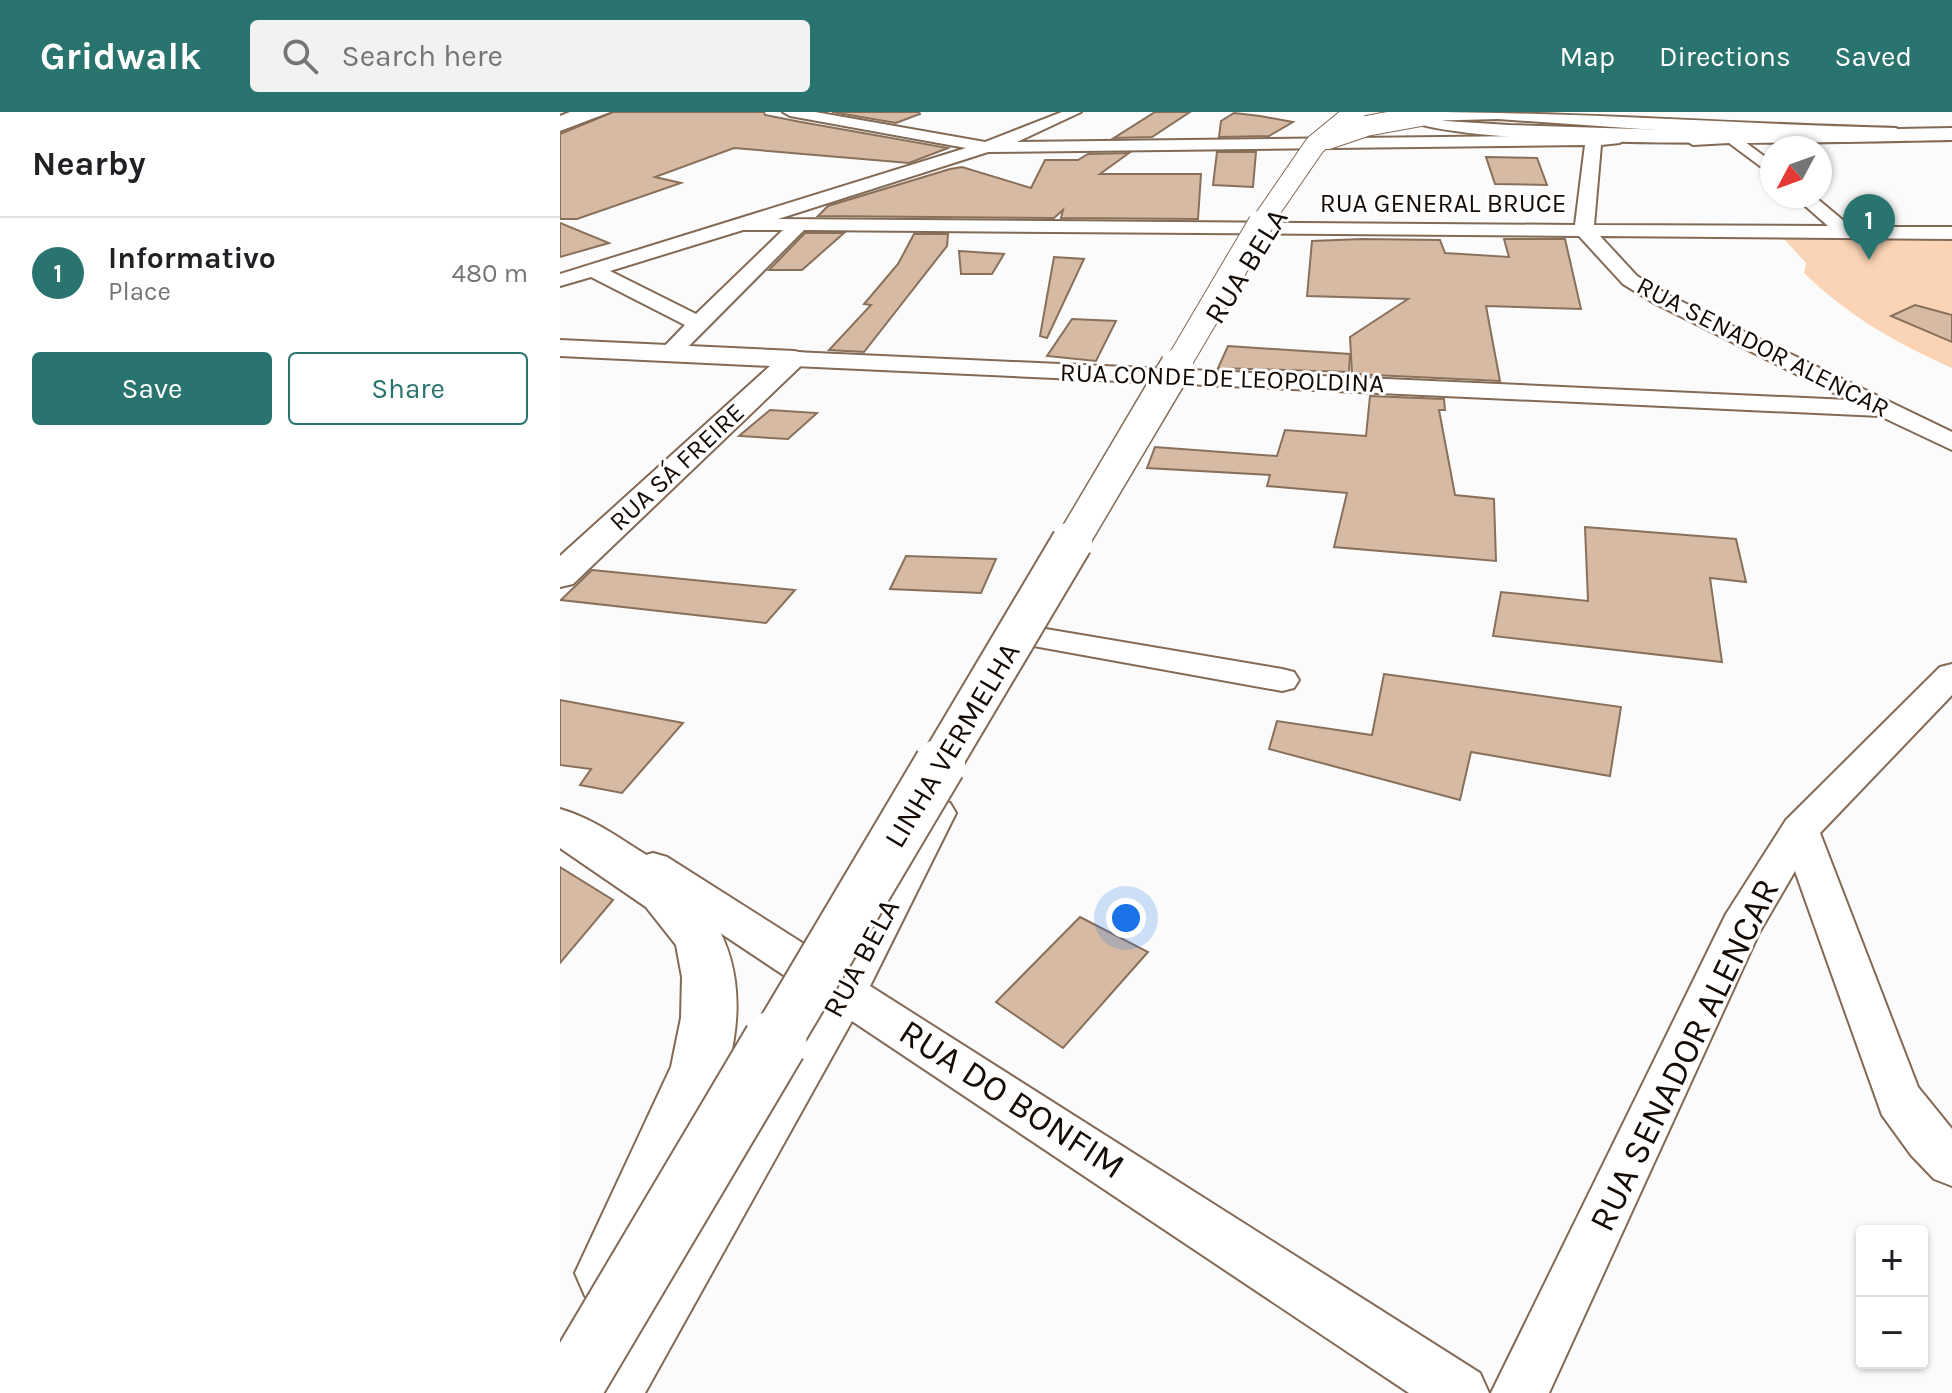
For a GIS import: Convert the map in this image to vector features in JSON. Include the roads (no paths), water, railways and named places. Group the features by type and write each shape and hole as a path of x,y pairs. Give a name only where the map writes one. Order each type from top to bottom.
{"main road":[{"path":"560,122 584,112"},
{"path":"560,122 601,112"},
{"path":"1401,112 1426,123 1469,129 1733,138 1952,134"},
{"path":"1341,121 1366,126 1432,115 1498,114 1896,134"},
{"name":"LINHA VERMELHA","path":"560,1347 1250,232 1309,144 1341,121"},
{"name":"LINHA VERMELHA","path":"567,1393 1256,231 1341,121"},
{"name":"RUA CONDE DE LEOPOLDINA","path":"560,348 794,359"},
{"name":"RUA SÁ FREIRE","path":"560,576 794,359"},
{"path":"560,826 668,894 697,932 707,963 710,996 708,1032 699,1068 670,1140 560,1372"}],"street":[{"path":"790,112 985,147"},
{"path":"1033,138 1074,112"},
{"path":"1341,121 1414,143"},
{"path":"1341,121 1340,125 1348,130 1414,143 1733,138 1760,160"},
{"path":"560,280 985,147 1033,138 1341,121 1372,122 1417,134 1543,141"},
{"name":"RUA BELA","path":"613,1393 846,990 1028,636 1178,377 1341,121"},
{"path":"1584,230 1593,141"},
{"path":"1817,208 1846,232"},
{"name":"RUA GENERAL BRUCE","path":"743,224 1952,233"},
{"path":"668,354 800,224"},
{"name":"RUA SENADOR ALENCAR","path":"1584,230 1619,270 1642,289 1952,442"},
{"path":"593,270 699,324"},
{"name":"RUA CONDE DE LEOPOLDINA","path":"794,359 1884,409"},
{"path":"1028,636 1282,680"},
{"name":"RUA SENADOR ALENCAR","path":"1520,1393 1741,926 1800,830 1945,690"},
{"name":"RUA DO BONFIM","path":"560,812 846,990 1460,1393"},
{"path":"1800,830 1899,1100 1928,1139 1952,1162"}],"place":[{"name":"Informativo","path":"1869,260"}]}
